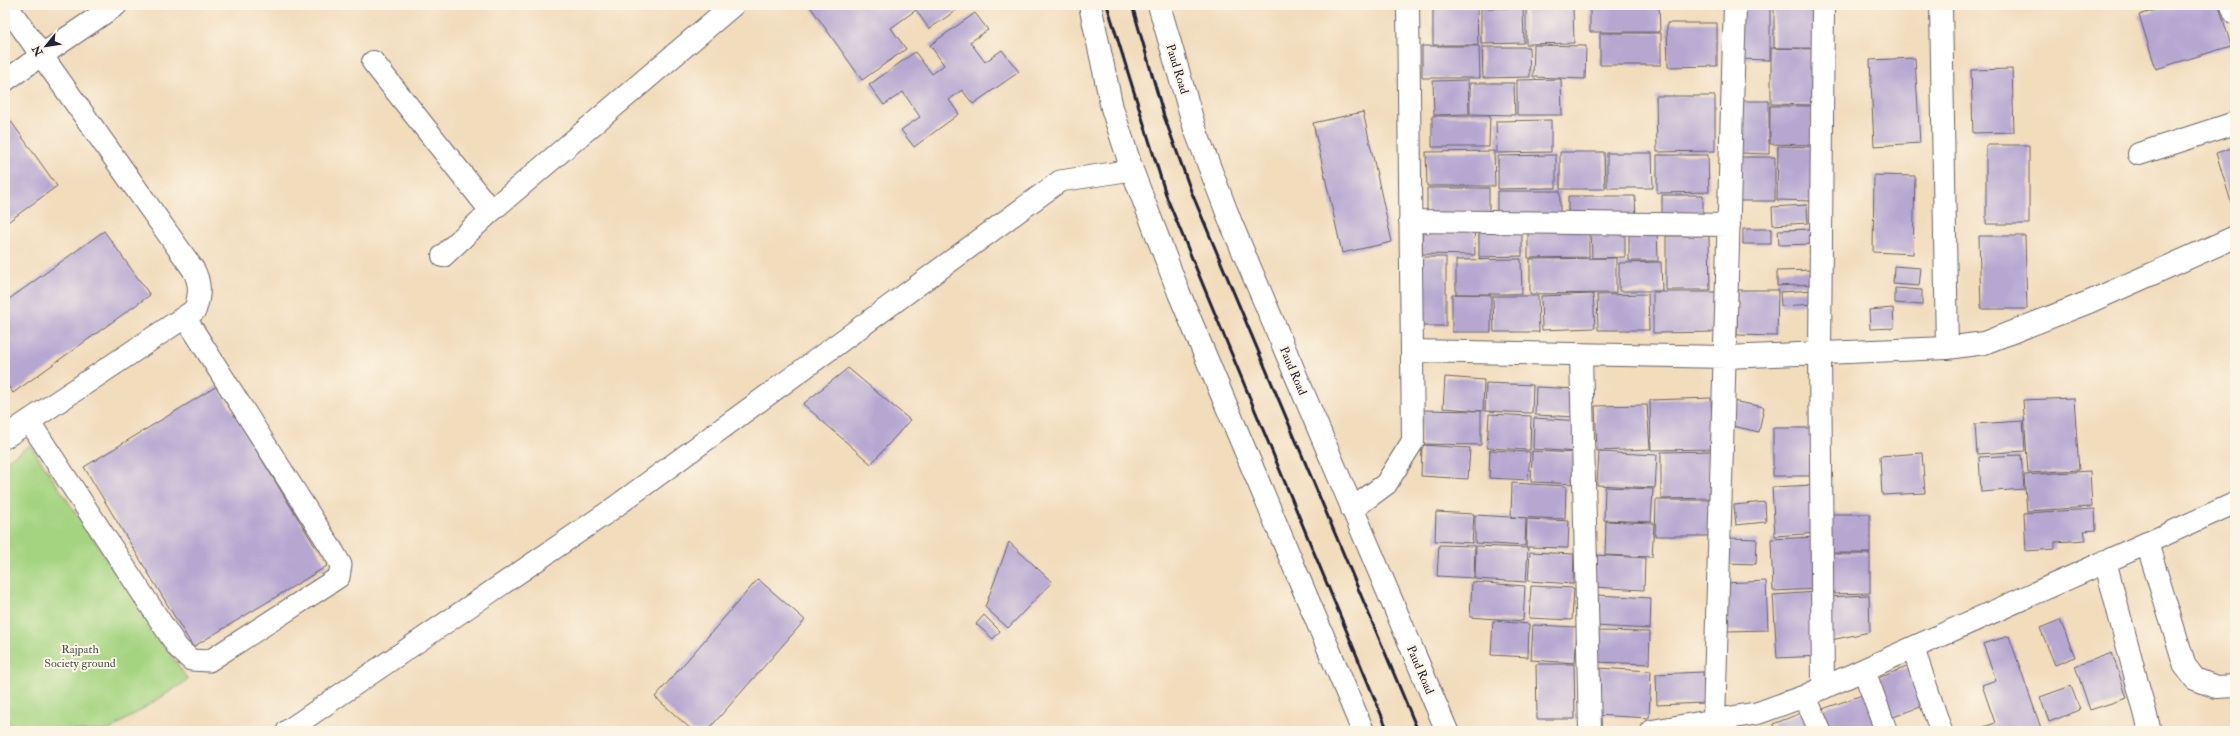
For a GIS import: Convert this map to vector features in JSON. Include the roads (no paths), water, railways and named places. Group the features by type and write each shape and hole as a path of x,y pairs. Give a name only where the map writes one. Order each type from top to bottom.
{"street":[{"path":"5,437 195,310 199,299 199,279 6,5"},
{"path":"42,55 116,5"},
{"path":"443,256 491,211 733,5"},
{"path":"1090,5 1112,108 1132,170 1179,293 1363,731"},
{"name":"Paud Road","path":"1159,5 1196,129 1231,223 1446,731"},
{"path":"1352,509 1386,484 1412,441 1408,5"},
{"path":"1714,721 1726,357 1735,5"},
{"path":"1820,731 1814,692 1820,353 1823,5"},
{"path":"1941,5 1947,348"},
{"path":"2232,5 2235,13"},
{"path":"373,62 491,211"},
{"path":"2139,154 2235,123"},
{"path":"1410,221 1729,225"},
{"path":"1412,351 1726,357 1947,348 1984,343 2089,302 2235,237"},
{"path":"1581,355 1590,731"},
{"path":"1652,731 1758,713 1814,692 2147,543 2185,666 2195,679 2216,686 2235,686"},
{"path":"2105,561 2150,731"},
{"path":"1913,648 1941,731"},
{"path":"1864,670 1886,731"}],"lane":[{"path":"5,80 42,55"},
{"path":"286,731 608,512 1060,181 1132,170"},
{"path":"29,421 178,648 191,660 209,661 339,577 341,565 333,551 185,317"},
{"path":"2147,543 2235,503"}],"railway":[{"path":"1107,5 1167,198 1388,731"},
{"path":"1132,5 1164,116 1191,191 1418,731"}],"park label":[{"name":"Rajpath Society ground","path":"80,656"}]}
